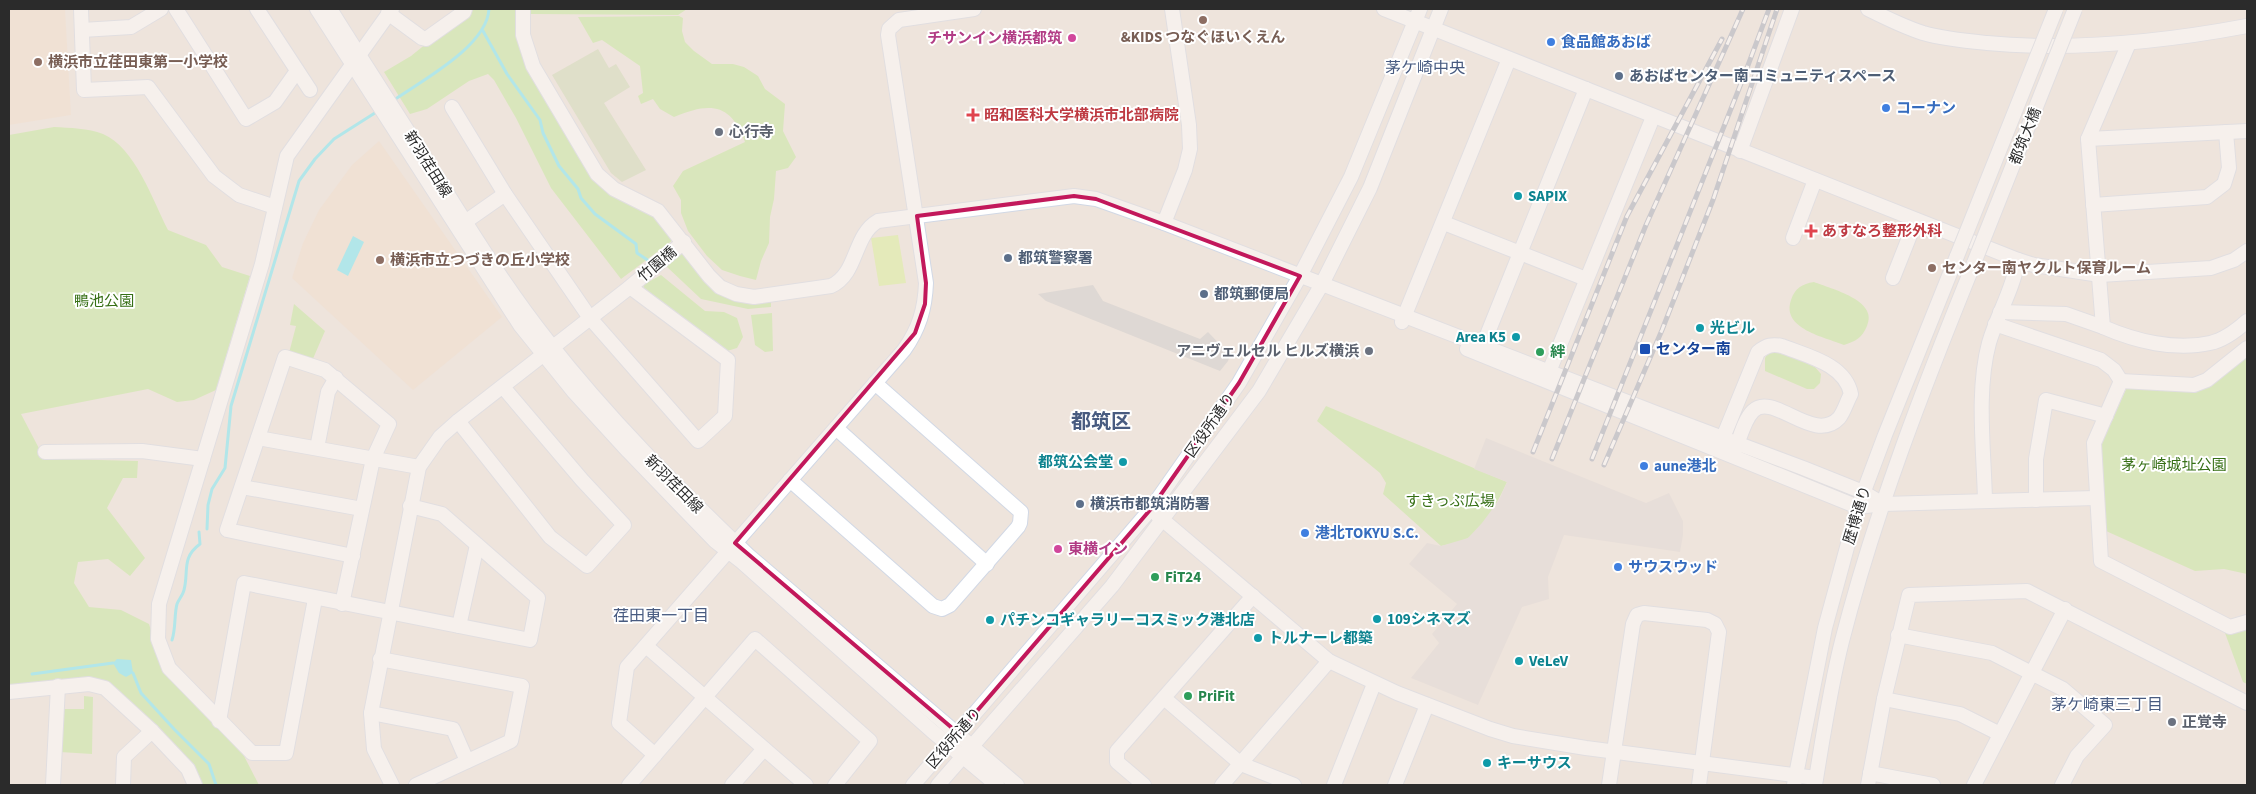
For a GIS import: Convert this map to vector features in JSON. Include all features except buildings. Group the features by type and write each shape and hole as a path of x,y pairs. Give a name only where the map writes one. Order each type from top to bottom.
{"street":[{"path":"81,9 84,90 148,87 214,176 239,195 275,207"},
{"path":"82,30 131,27 161,9"},
{"path":"176,9 246,119 274,102 297,71"},
{"path":"257,9 310,90"},
{"path":"317,9 355,59 396,123"},
{"path":"330,9 355,59"},
{"path":"314,599 286,753 252,753 169,668 158,639 159,604 262,264 287,156 390,11 426,39 464,12 465,9"},
{"path":"523,9 523,35 533,66 597,174 614,189 658,211 709,276 720,287 736,294 754,297 768,296 831,286 839,282 846,274 868,228 878,221 1074,196 1096,199 1164,223 1300,276 1319,287 1720,444 1732,456 1858,508 1883,504 2096,498"},
{"path":"655,754 618,723 627,666 875,383 910,342 919,324 925,304 926,283 888,35 889,29 898,20 974,9"},
{"path":"1164,223 1185,170 1190,149 1189,125 1172,9"},
{"path":"1384,9 1418,15 1433,29 2034,265 2100,275 2211,268 2234,260 2247,251"},
{"name":"区役所通り","path":"938,785 1112,586 1164,520 1259,391 1319,287 1370,188 1441,9"},
{"path":"1740,151 1792,9"},
{"path":"1868,9 1891,21 1924,33 1951,39 2022,45 2130,43 2183,38 2247,26"},
{"name":"都筑大橋","path":"1957,256 2056,9"},
{"name":"都筑大橋","path":"1974,263 2075,9"},
{"name":"区役所通り","path":"913,785 1150,510 1239,383 1300,276 1351,177 1418,15"},
{"path":"2103,327 2088,139 2130,43"},
{"path":"1404,319 1510,59"},
{"path":"1483,345 1586,89"},
{"path":"452,107 505,194 590,318 698,440 725,416 728,360 630,287"},
{"path":"1547,375 1654,117"},
{"name":"新羽荏田線","path":"396,123 465,222 548,351"},
{"name":"新羽荏田線","path":"396,123 520,325 548,351 732,547 948,745 997,785"},
{"path":"2088,139 2247,131"},
{"path":"2093,205 2207,197 2224,184 2228,168 2226,132"},
{"path":"1794,235 1815,180"},
{"path":"465,222 505,194"},
{"path":"1893,278 1916,220"},
{"path":"1444,223 1520,255 1586,279"},
{"name":"竹園橋","path":"419,467 440,436 630,287 684,242"},
{"name":"歴博通り","path":"1795,780 1825,628 1858,508 1957,256"},
{"path":"1985,500 1982,390 1985,364 1998,318 2015,279 2018,260"},
{"name":"歴博通り","path":"1815,781 1838,653 1883,504 1941,345 1974,263"},
{"path":"1998,318 2066,314 2126,337 2179,345 2211,343 2232,334 2247,321"},
{"path":"1998,318 2101,360 2114,370 2121,381"},
{"path":"1404,319 1483,345 1547,375"},
{"path":"1720,444 1758,352 1763,348 1774,344 1782,346 1834,368 1846,380 1851,394 1840,417 1828,426 1816,426 1768,407 1759,408 1752,412 1732,456"},
{"path":"2121,381 2194,385 2207,380 2247,348"},
{"path":"342,604 353,556 373,459 389,424 325,370 285,357 227,530 353,556"},
{"path":"317,448 328,392 336,378"},
{"path":"2121,381 2094,443 2101,560 2230,628 2247,622"},
{"path":"790,480 933,606 942,609 950,605 987,564 1020,523 1021,512 875,383"},
{"path":"458,421 550,536 588,566 624,525 582,480 503,387"},
{"path":"2036,500 2036,458 2046,400 2106,416"},
{"path":"836,428 987,564"},
{"path":"258,438 419,467 380,659 371,713 374,749 392,785"},
{"path":"1720,444 1739,442 1863,492 1883,504"},
{"path":"45,452 142,451 203,459"},
{"path":"242,486 362,509"},
{"path":"220,721 244,583 314,599 530,640 538,598 442,514 410,506"},
{"path":"1150,510 1328,661 1374,684 1490,730 1513,736 1702,762 1795,780 1815,781"},
{"path":"459,626 477,545"},
{"name":"新羽荏田線","path":"732,547 958,733 1017,785"},
{"path":"1933,785 1869,779 1884,699 1909,595 2027,591 2247,703"},
{"path":"1144,785 1117,762 1117,751 1252,596"},
{"path":"1974,785 2065,609"},
{"path":"1609,785 1632,624 1636,615 1644,613 1707,620 1715,624 1719,632 1699,785"},
{"path":"1898,635 1992,653 2063,689 2105,725 2077,756 2062,785"},
{"path":"629,785 755,639 870,741 835,785"},
{"path":"646,646 806,785"},
{"path":"380,659 522,686 511,741 416,785"},
{"path":"1222,785 1328,661"},
{"path":"9,692 89,684 105,688 152,731 188,768 195,785"},
{"path":"1334,785 1374,684"},
{"path":"53,785 58,686"},
{"path":"1164,698 1241,764 1294,785"},
{"path":"1884,699 1960,714 2000,734"},
{"path":"1395,785 1427,705"},
{"path":"371,713 453,729 467,761"},
{"path":"123,785 124,757 152,731"},
{"path":"732,785 764,749"}],"highlighted area":[{"path":"1074,196 1096,199 1300,276 1239,383 1150,510 958,733 735,543 915,333 925,304 926,283 917,216"}],"shaded area":[{"name":"横浜市立荏田東第一小学校","path":"9,9 65,9 71,115 9,125"},
{"name":"横浜市立つづきの丘小学校","path":"379,141 502,317 413,390 292,278 303,243 319,210 352,165"},
{"path":"1093,285 1103,301 1200,339 1208,332 1230,355 1228,361 1220,371 1046,301 1038,294"},
{"name":"すきっぷ広場","path":"1486,438 1646,503 1669,493 1683,521 1683,535 1680,552 1564,535 1548,577 1549,599 1522,607 1478,705 1411,678 1439,643 1432,634 1457,604 1409,564 1427,543 1441,546 1468,538 1499,500 1507,482 1474,469"}],"green space":[{"path":"469,9 521,9 522,43 597,181 655,216 673,240 621,279 551,188 516,118 494,80 488,74 469,81 427,109 410,114 384,72 411,56"},
{"path":"531,9 687,9 678,15 531,14"},
{"path":"679,16 683,18 682,31 685,42 694,51 712,64 733,64 744,67 758,76 765,89 785,104 783,131 796,157 788,168 776,171 774,199 770,217 769,243 761,261 756,280 722,270 707,256 688,231 681,213 681,200 673,186 683,171 745,142 733,120 726,113 718,109 698,109 674,117 660,109 653,99 641,104 638,96 643,93 640,66 602,40 593,43 578,17"},
{"path":"598,49 609,68 616,64 630,87 604,103 646,170 622,182 611,173 552,75"},
{"name":"鴨池公園","path":"54,127 91,131 103,134 114,141 125,150 134,162 168,230 206,245 222,267 250,276 216,390 194,400 177,402 148,389 21,414 43,456 61,459 138,461 137,478 123,478 107,508 145,558 130,576 108,559 78,562 74,583 89,607 121,610 149,624 163,669 243,754 259,785 201,785 174,743 150,719 111,686 9,686 9,135"},
{"path":"898,235 906,283 879,286 871,238"},
{"path":"684,250 705,281 771,301 771,307 748,309 701,299 666,266"},
{"path":"661,275 705,311 724,312 737,318 743,337 737,348 727,351 645,290 643,285"},
{"path":"1814,282 1851,297 1860,302 1866,309 1869,317 1867,326 1858,338 1844,345 1816,335 1798,325 1792,318 1790,310 1791,300 1795,292 1803,285"},
{"path":"294,304 325,331 312,361 289,353 296,326 290,325"},
{"path":"772,313 773,351 765,352 755,345 751,315"},
{"path":"1778,350 1815,367 1821,374 1820,383 1814,389 1807,389 1765,371 1765,358 1769,352"},
{"name":"茅ヶ崎城址公園","path":"2247,356 2247,574 2224,569 2195,571 2106,531 2101,466 2102,443 2127,387 2194,391"},
{"name":"すきっぷ広場","path":"1326,406 1507,482 1486,520 1468,538 1441,546 1383,494 1386,483 1380,473 1317,421"},
{"path":"2247,626 2247,684 2243,682 2225,633"},
{"path":"84,696 93,697 92,754 60,752 63,709 84,709"}],"water":[{"path":"353,236 364,242 348,276 337,270"},
{"path":"117,659 131,660 133,673 126,677 119,673 113,663"}],"waterway":[{"path":"394,100 452,61 466,49 486,23 489,9"},
{"path":"483,31 507,74 540,120 543,133 559,166 578,189 581,198 595,214 636,244 637,253 649,261"},
{"path":"207,529 208,505 212,489 225,468 231,406 299,181 315,159 334,139 378,111"},
{"path":"172,640 176,608 183,594 190,554 200,544 199,532"},
{"path":"32,674 113,663"},
{"path":"133,673 141,693 209,764 216,785"}],"railway":[{"path":"1552,459 1646,225 1743,9"},
{"path":"1592,459 1769,9"},
{"path":"1604,465 1662,330 1713,200 1777,9"},
{"path":"1533,452 1627,216 1722,39"}],"place":[{"name":"&KIDS つなぐほいくえん","path":"1203,20"},
{"name":"チサンイン横浜都筑","path":"1072,38"},
{"name":"食品館あおば","path":"1551,42"},
{"name":"横浜市立荏田東第一小学校","path":"38,62"},
{"name":"あおばセンター南コミュニティスペース","path":"1619,76"},
{"name":"コーナン","path":"1886,108"},
{"name":"昭和医科大学横浜市北部病院","path":"973,115"},
{"name":"心行寺","path":"719,132"},
{"name":"SAPIX","path":"1518,196"},
{"name":"あすなろ整形外科","path":"1811,231"},
{"name":"都筑警察署","path":"1008,258"},
{"name":"横浜市立つづきの丘小学校","path":"380,260"},
{"name":"センター南ヤクルト保育ルーム","path":"1932,268"},
{"name":"都筑郵便局","path":"1204,294"},
{"name":"光ビル","path":"1700,328"},
{"name":"Area K5","path":"1516,337"},
{"name":"センター南","path":"1645,349"},
{"name":"アニヴェルセル ヒルズ横浜","path":"1369,351"},
{"name":"絆","path":"1540,352"},
{"name":"都筑公会堂","path":"1123,462"},
{"name":"aune港北","path":"1644,466"},
{"name":"横浜市都筑消防署","path":"1080,504"},
{"name":"港北TOKYU S.C.","path":"1305,533"},
{"name":"東横イン","path":"1058,549"},
{"name":"サウスウッド","path":"1618,567"},
{"name":"FiT24","path":"1155,577"},
{"name":"109シネマズ","path":"1377,619"},
{"name":"パチンコギャラリーコスミック港北店","path":"990,620"},
{"name":"トルナーレ都築","path":"1258,638"},
{"name":"VeLeV","path":"1519,661"},
{"name":"PriFit","path":"1188,696"},
{"name":"正覚寺","path":"2172,722"},
{"name":"キーサウス","path":"1487,763"}],"district":[{"name":"茅ケ崎中央","path":"1425,67"},
{"name":"都筑区","path":"1101,421"},
{"name":"荏田東一丁目","path":"661,615"},
{"name":"茅ケ崎東三丁目","path":"2107,704"}]}
